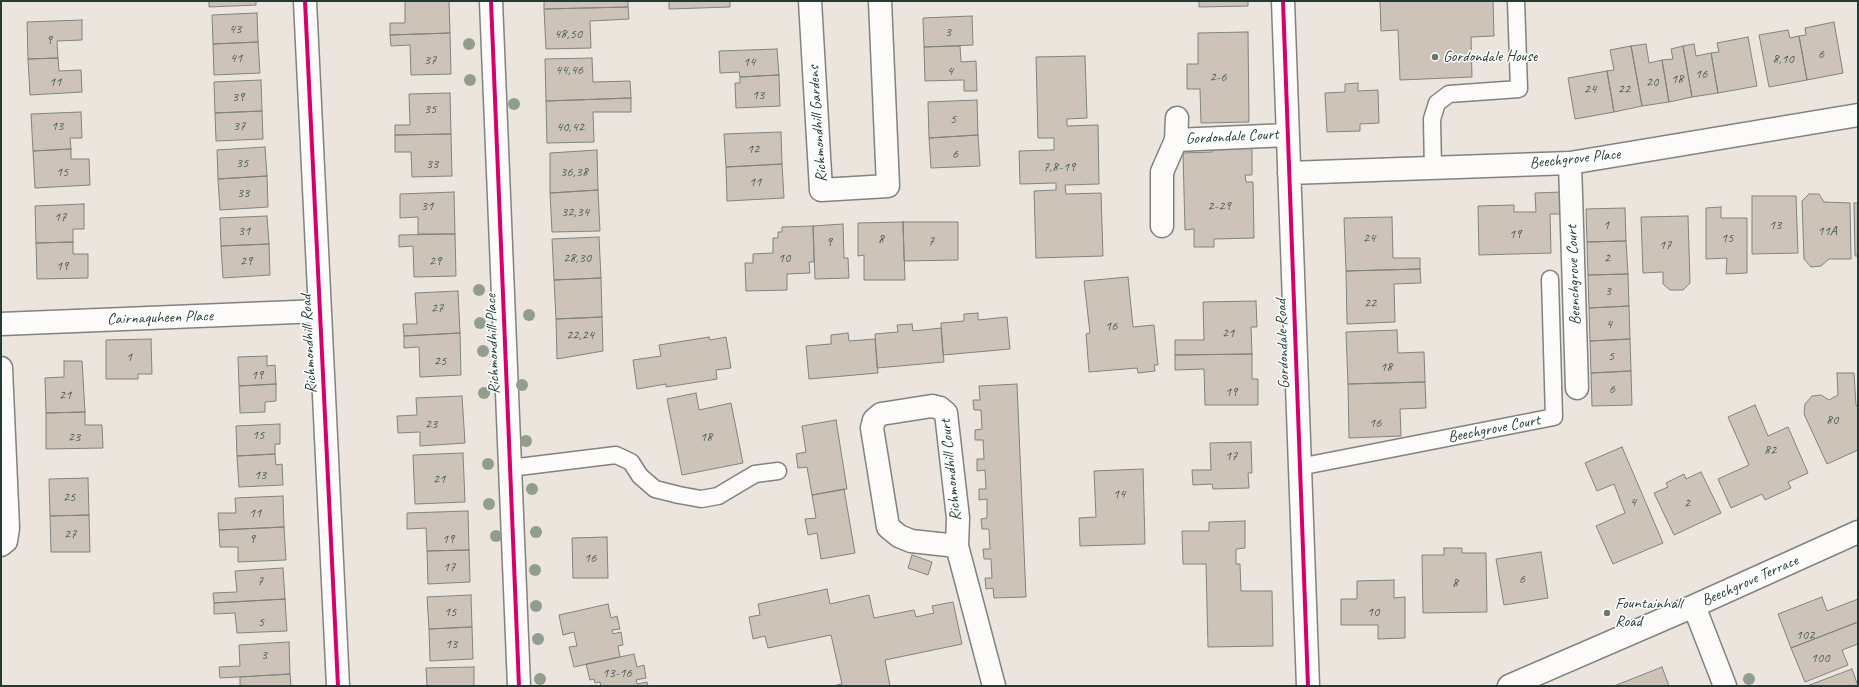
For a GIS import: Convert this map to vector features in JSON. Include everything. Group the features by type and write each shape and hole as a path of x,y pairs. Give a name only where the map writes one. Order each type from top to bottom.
{"street":[{"name":"Richmondhill Road","path":"305,1 338,686"},
{"name":"Richmondhill Place","path":"490,1 519,686"},
{"name":"Richmondhill Gardens","path":"810,1 821,190 888,186 880,1"},
{"name":"Gordondale Road","path":"1283,1 1308,686"},
{"name":"Beechgrove Place","path":"1289,173 1570,163 1858,115"},
{"name":"Gordondale Court","path":"1162,226 1162,172 1176,140 1177,118"},
{"name":"Gordondale Court","path":"1176,140 1288,135"},
{"name":"Beenchgrove Court","path":"1570,163 1577,388"},
{"name":"Cairnaquheen Place","path":"1,324 320,311"},
{"path":"1,368 8,528 6,541 1,545"},
{"name":"Richmondhill Court","path":"956,546 911,541 899,536 888,527 872,428 874,420 881,414 932,406 940,408 946,413 958,518 956,546 994,686"},
{"name":"Beechgrove Terrace","path":"1509,686 1694,606 1858,532"},
{"path":"1694,606 1725,686"}],"lane":[{"path":"1433,169 1432,119 1437,103 1449,94 1519,89 1516,1"},
{"name":"Beechgrove Court","path":"1299,467 1554,417 1550,279"},
{"path":"510,468 616,455 630,462 640,476 655,489 701,499 718,496 755,474 778,471"}],"building":[{"path":"209,1 256,1 256,5 209,7"},
{"path":"405,1 449,1 450,33 390,35 390,23 405,23"},
{"path":"544,1 628,1 628,7 544,9"},
{"path":"669,1 730,1 730,7 669,9"},
{"path":"1199,1 1248,1 1248,6 1199,7"},
{"name":"Gordondale House","path":"1380,1 1493,1 1494,36 1471,37 1472,77 1400,80 1398,30 1381,31"},
{"path":"628,7 629,19 590,21 591,48 546,49 544,9"},
{"path":"257,13 258,42 213,44 212,15"},
{"path":"972,16 973,45 924,47 923,18"},
{"path":"82,20 82,40 57,41 58,58 28,59 27,22"},
{"path":"1834,22 1843,73 1807,80 1799,36 1806,35 1805,28"},
{"path":"1788,30 1790,38 1799,36 1807,80 1769,87 1759,35"},
{"path":"1248,32 1249,122 1201,123 1200,89 1187,89 1187,64 1198,64 1198,33"},
{"path":"450,33 451,74 411,75 410,45 391,46 390,35"},
{"path":"1748,37 1757,86 1718,93 1711,53 1719,52 1717,43"},
{"path":"258,42 260,73 214,75 213,44"},
{"path":"1646,44 1649,63 1662,60 1669,102 1642,106 1631,46"},
{"path":"1694,44 1696,56 1711,53 1718,93 1692,97 1683,46"},
{"path":"960,46 961,62 976,61 977,91 964,91 964,80 925,81 924,47"},
{"path":"1631,46 1642,106 1614,112 1607,71 1614,70 1610,50"},
{"path":"1683,46 1692,97 1669,102 1662,60 1673,59 1671,49"},
{"path":"777,49 779,75 740,77 739,72 720,73 719,51"},
{"path":"1085,56 1087,118 1067,119 1067,126 1098,125 1099,184 1065,185 1066,194 1101,193 1103,256 1036,258 1034,191 1056,190 1056,183 1020,184 1019,151 1054,150 1054,138 1038,138 1036,57"},
{"path":"58,58 59,71 81,70 82,92 30,95 28,59"},
{"path":"592,58 593,82 630,81 631,98 546,101 545,59"},
{"path":"1607,71 1614,112 1575,119 1568,78"},
{"path":"779,75 780,106 736,108 735,83 740,83 740,77"},
{"path":"261,80 262,111 215,113 214,82"},
{"path":"1358,83 1358,91 1378,90 1379,123 1360,124 1360,131 1327,132 1325,93 1345,92 1345,84"},
{"path":"450,93 451,134 395,135 395,125 410,125 409,94"},
{"path":"631,98 631,112 593,112 594,142 547,143 546,101"},
{"path":"977,100 978,135 929,138 928,102"},
{"path":"262,111 263,139 216,141 215,113"},
{"path":"81,112 82,138 70,138 71,149 33,151 31,114"},
{"path":"781,132 782,164 726,167 724,134"},
{"path":"451,134 452,176 412,177 411,152 395,152 395,135"},
{"path":"978,135 980,166 931,168 929,138"},
{"path":"265,147 267,176 218,179 217,150"},
{"path":"1252,147 1252,175 1245,175 1246,182 1253,182 1254,238 1214,239 1214,247 1194,247 1194,229 1185,230 1183,153 1212,152 1212,148"},
{"path":"71,149 71,159 89,159 90,185 35,188 33,151"},
{"path":"597,150 598,190 550,193 550,153"},
{"path":"782,164 784,198 727,201 726,167"},
{"path":"267,176 268,207 220,210 218,179"},
{"path":"598,190 600,231 552,232 550,193"},
{"path":"454,192 455,234 418,234 418,217 400,218 400,194"},
{"path":"1561,192 1562,214 1550,214 1551,253 1479,255 1478,206 1514,205 1514,212 1536,212 1535,193"},
{"path":"1809,194 1819,194 1824,202 1850,203 1851,259 1829,259 1821,266 1811,267 1804,259 1802,201"},
{"path":"1752,196 1796,196 1798,253 1752,254"},
{"path":"1854,203 1858,203 1858,256 1855,256"},
{"path":"84,204 84,229 73,229 73,242 36,243 35,206"},
{"path":"1721,207 1721,218 1747,218 1747,273 1726,274 1727,258 1706,259 1706,208"},
{"path":"1625,208 1626,241 1587,242 1586,209"},
{"path":"267,216 269,244 221,246 220,218"},
{"path":"1688,216 1690,283 1683,290 1670,290 1663,284 1663,272 1643,273 1641,217"},
{"path":"1392,217 1393,258 1420,258 1420,269 1346,271 1344,218"},
{"path":"903,222 905,280 864,280 864,255 858,256 858,223"},
{"path":"903,222 958,222 958,260 904,261"},
{"path":"843,224 844,258 848,258 849,278 815,279 813,226"},
{"path":"813,226 814,262 809,262 810,273 787,274 787,290 746,291 745,263 753,263 753,254 773,253 773,238 778,238 778,232 782,232 782,227"},
{"path":"455,234 456,276 414,277 413,246 399,247 399,235"},
{"path":"599,237 601,278 554,280 552,239"},
{"path":"1626,241 1628,274 1588,275 1587,242"},
{"path":"73,242 73,254 88,254 88,278 37,279 36,243"},
{"path":"269,244 270,275 223,278 221,246"},
{"path":"1420,269 1421,283 1394,284 1395,322 1347,324 1346,271"},
{"path":"1628,274 1629,306 1589,308 1588,275"},
{"path":"1128,277 1133,327 1154,325 1158,365 1154,365 1155,371 1138,373 1137,368 1089,372 1086,334 1090,333 1084,281"},
{"path":"601,278 602,317 556,319 554,280"},
{"path":"458,291 460,333 404,336 403,324 417,324 415,293"},
{"path":"1256,301 1257,327 1251,327 1252,354 1175,355 1175,340 1204,340 1203,302"},
{"path":"1629,306 1630,339 1590,341 1589,308"},
{"path":"978,313 978,320 1007,317 1010,349 943,355 941,323 964,321 964,314"},
{"path":"602,317 603,351 557,359 556,319"},
{"path":"912,324 913,331 941,328 944,362 877,368 875,334 898,332 897,325"},
{"path":"1397,330 1398,353 1424,352 1425,382 1348,384 1346,332"},
{"path":"460,333 461,375 420,377 419,347 404,348 404,336"},
{"path":"848,333 849,341 875,339 878,373 809,379 806,346 831,344 831,335"},
{"path":"709,337 710,340 726,337 731,368 716,370 717,379 666,387 666,384 637,389 633,360 661,356 659,345"},
{"path":"151,339 152,374 138,374 138,379 106,379 106,340"},
{"path":"1630,339 1631,371 1591,373 1590,341"},
{"path":"1252,354 1252,379 1258,379 1258,405 1205,405 1204,369 1175,370 1175,355"},
{"path":"267,356 267,366 275,365 276,384 239,386 238,357"},
{"path":"64,361 82,361 85,412 46,413 45,378 64,377"},
{"path":"1631,371 1632,405 1592,406 1591,373"},
{"path":"1837,373 1854,373 1856,405 1858,408 1858,450 1827,464 1804,414 1805,404 1812,396 1821,395 1829,400 1838,395"},
{"path":"1425,382 1426,408 1400,409 1401,436 1349,438 1348,384"},
{"path":"276,384 276,401 265,402 265,412 240,413 239,386"},
{"path":"1017,384 1026,597 994,598 993,588 986,589 985,578 992,578 991,559 984,559 983,549 990,549 989,529 982,529 981,519 987,518 987,499 979,500 979,489 986,489 985,470 977,471 977,459 984,459 983,440 975,440 975,430 982,429 981,410 974,410 973,400 980,400 979,386"},
{"path":"696,393 699,410 731,403 743,463 682,475 667,399"},
{"path":"462,396 465,443 420,446 420,432 398,433 397,416 417,415 416,398"},
{"path":"1755,405 1768,436 1788,427 1808,473 1788,482 1791,488 1765,500 1762,494 1731,508 1718,479 1749,465 1728,417"},
{"path":"85,412 85,425 102,425 103,448 46,449 46,413"},
{"path":"836,420 847,489 812,495 807,467 798,468 796,454 806,452 802,426"},
{"path":"280,424 280,444 275,444 275,454 237,456 236,426"},
{"path":"1251,442 1252,473 1248,473 1249,488 1213,489 1212,484 1193,485 1192,470 1211,470 1210,443"},
{"path":"1622,447 1663,543 1613,564 1596,526 1625,513 1614,484 1597,491 1585,463"},
{"path":"463,453 465,502 415,504 413,455"},
{"path":"275,454 276,465 282,464 283,485 239,487 237,456"},
{"path":"1143,469 1145,544 1080,546 1079,518 1096,517 1094,471"},
{"path":"1701,472 1721,513 1674,535 1654,493 1668,487 1666,483 1684,474 1686,479"},
{"path":"88,478 89,515 50,516 49,479"},
{"path":"844,489 855,553 821,559 817,533 808,535 805,519 816,518 812,495"},
{"path":"283,496 284,527 219,530 218,513 236,513 235,498"},
{"path":"468,511 469,550 427,551 426,528 407,529 407,513"},
{"path":"89,515 90,552 51,552 50,516"},
{"path":"1245,521 1245,548 1236,549 1236,564 1240,564 1241,591 1272,591 1273,646 1208,647 1206,564 1183,564 1182,531 1209,531 1209,522"},
{"path":"284,527 286,560 238,562 238,547 220,547 219,530"},
{"path":"607,537 608,578 573,578 572,538"},
{"path":"1444,548 1462,548 1462,553 1486,553 1487,612 1423,613 1422,555 1444,555"},
{"path":"469,550 470,582 428,584 427,551"},
{"path":"1541,552 1548,598 1504,605 1496,559"},
{"path":"912,555 932,562 928,575 908,568"},
{"path":"283,568 285,599 214,603 213,593 237,592 235,571"},
{"path":"1394,580 1394,598 1405,597 1405,638 1378,639 1378,625 1341,625 1341,599 1357,599 1357,581"},
{"path":"827,589 830,604 869,595 874,618 914,610 916,617 934,613 932,606 953,602 962,644 885,660 890,686 832,686 842,684 831,635 768,648 765,636 753,639 749,617 760,615 758,604"},
{"path":"471,595 472,627 429,629 427,597"},
{"path":"1822,597 1827,611 1858,599 1858,622 1791,648 1778,614"},
{"path":"285,599 287,631 237,633 235,613 214,614 214,603"},
{"path":"608,604 611,618 617,616 620,629 612,630 613,634 621,632 623,645 618,646 620,657 574,667 569,647 577,646 574,632 563,635 559,615"},
{"path":"1858,622 1858,644 1842,650 1848,665 1805,682 1791,648"},
{"path":"472,627 473,659 430,661 429,629"},
{"path":"289,642 290,674 220,678 219,667 240,666 239,645"},
{"path":"634,654 637,667 644,665 646,678 636,680 637,684 647,682 648,686 601,686 600,682 595,683 594,679 590,680 586,664"},
{"path":"474,667 474,686 427,686 426,668"},
{"path":"1662,667 1669,686 1614,686"},
{"path":"1852,669 1858,686 1807,686"},
{"path":"290,674 291,686 240,686 240,677"}],"cycle path":[{"path":"305,1 338,686"},
{"path":"491,1 519,686"},
{"path":"1283,1 1308,686"}],"place":[{"name":"Gordondale House","path":"1435,57"},
{"name":"Fountainhall Road","path":"1607,613"}]}
